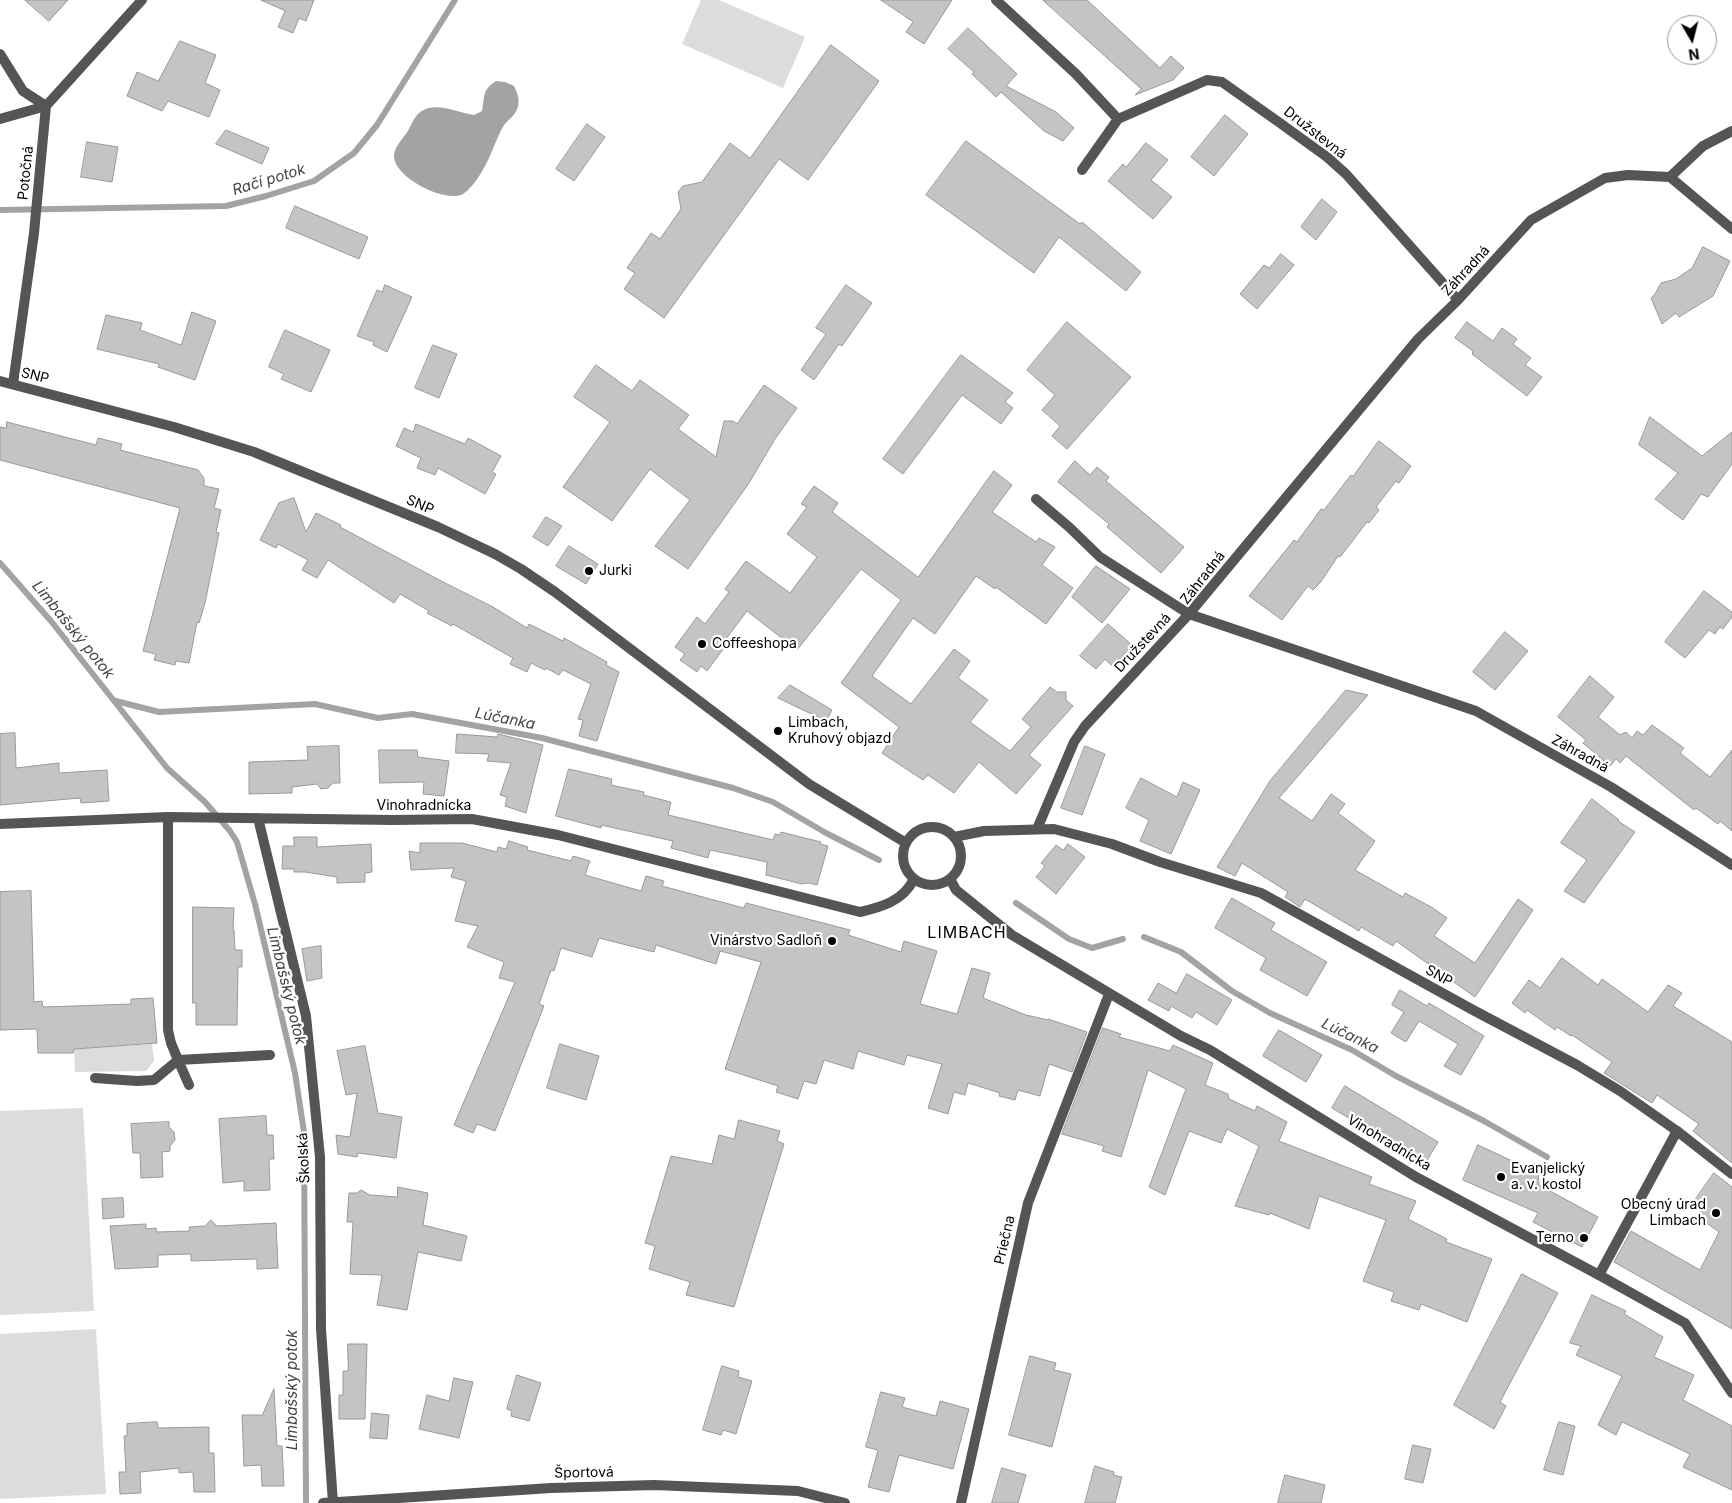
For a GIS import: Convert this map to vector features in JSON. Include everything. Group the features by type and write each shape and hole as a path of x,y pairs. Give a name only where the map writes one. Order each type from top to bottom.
{"street":[{"path":"0,119 46,106 142,0"},
{"path":"996,0 1076,74 1118,119 1082,170"},
{"path":"0,54 22,91 46,106"},
{"name":"Družstevná","path":"1118,119 1207,80 1222,82 1296,134 1346,174 1458,300"},
{"name":"Potočná","path":"13,384 34,233 46,106"},
{"path":"1732,131 1703,146 1670,177 1732,229"},
{"name":"Záhradná","path":"1670,177 1628,175 1605,178 1531,220 1458,300 1418,339 1189,614 1476,711 1611,787 1732,865"},
{"name":"SNP","path":"0,381 174,427 254,452 438,527 495,554 555,592 776,761 843,806 906,843"},
{"name":"Družstevná","path":"1036,499 1100,557 1189,614 1085,726 1074,742 1037,829"},
{"path":"168,817 168,1030 171,1043 189,1086"},
{"name":"Vinohradnícka","path":"0,824 168,817 393,820 472,819 558,835 860,912 883,907 896,900 909,888 914,879"},
{"name":"Školská","path":"258,818 306,1016 320,1157 321,1329 333,1503"},
{"path":"928,827 947,831 954,837 959,845 961,854 960,864 950,879 941,884 931,885 914,879 907,871 903,852 911,835 928,827"},
{"name":"SNP","path":"954,837 984,831 1054,828 1112,844 1160,862 1261,893 1465,1006 1577,1065 1620,1091 1677,1131 1732,1174"},
{"name":"Vinohradnícka","path":"950,879 956,890 1012,935 1181,1036 1210,1050 1416,1176 1685,1323 1732,1393"},
{"name":"Priečna","path":"961,1503 1028,1203 1110,994"},
{"path":"95,1078 137,1081 154,1080 178,1060 270,1055"},
{"path":"1599,1275 1677,1131"},
{"name":"Športová","path":"324,1503 551,1488 654,1485 798,1492 845,1503"}],"shaded area":[{"path":"701,0 719,0 805,37 783,88 682,44"},
{"path":"496,81 514,86 518,98 518,106 515,113 503,127 482,172 468,190 463,194 455,196 433,192 410,179 401,171 396,163 395,151 419,113 425,109 435,107 474,115 482,111 486,90"},
{"path":"152,1044 154,1061 146,1071 75,1072 74,1049"},
{"path":"83,1108 94,1311 0,1315 0,1111"},
{"path":"96,1329 106,1494 0,1499 0,1334"}],"building":[{"path":"25,0 68,0 49,21"},
{"path":"261,0 314,0 306,21 299,18 293,33 278,27 285,11"},
{"path":"881,0 952,0 924,44 906,32 913,22"},
{"path":"1043,0 1087,0 1160,68 1171,56 1184,68 1173,80 1135,95 1141,89"},
{"path":"968,28 1017,74 1006,86 1056,112 1074,128 1063,141 1044,131 1001,92 996,97 972,74 974,72 948,49"},
{"path":"180,41 216,55 205,83 220,90 209,117 168,101 162,111 127,96 137,72 158,81"},
{"path":"831,45 879,81 808,180 779,159 664,318 624,289 635,273 627,268 651,233 660,239 681,209 678,192 683,186 702,182 730,143 750,158"},
{"path":"1225,115 1248,134 1214,176 1191,157"},
{"path":"587,124 605,137 574,181 556,169"},
{"path":"226,130 269,148 262,164 216,144"},
{"path":"966,141 1080,224 1082,222 1141,272 1126,291 1059,237 1034,273 926,195"},
{"path":"87,142 118,147 112,182 81,177"},
{"path":"1146,143 1168,160 1151,180 1172,197 1153,219 1108,181 1123,164 1126,167"},
{"path":"1322,199 1337,212 1316,240 1301,227"},
{"path":"295,206 368,237 359,259 286,228"},
{"path":"1703,247 1730,261 1713,296 1679,317 1676,313 1662,324 1651,298 1661,283 1676,279 1692,268"},
{"path":"1281,254 1294,265 1257,309 1240,294 1264,265 1269,268"},
{"path":"385,285 412,297 387,352 373,345 374,342 357,336 377,290 382,292"},
{"path":"846,285 872,303 842,346 839,344 814,380 801,370 826,334 816,328"},
{"path":"192,312 216,321 195,380 158,367 159,364 97,349 106,315 142,323 140,330 181,345"},
{"path":"1067,322 1131,377 1067,449 1052,436 1060,426 1042,410 1055,395 1027,370"},
{"path":"1467,322 1493,341 1502,328 1517,339 1513,344 1531,358 1525,365 1542,377 1527,396 1472,354 1473,351 1455,338"},
{"path":"285,330 330,350 311,392 281,379 284,374 269,367"},
{"path":"433,345 457,354 439,398 415,388"},
{"path":"961,355 1013,393 1005,402 1013,408 1001,424 962,395 903,474 883,459"},
{"path":"596,365 632,391 640,380 689,415 678,429 716,457 724,421 733,421 737,424 764,385 797,408 775,439 749,483 688,569 655,546 690,500 650,469 612,521 563,487 610,422 574,397"},
{"path":"1650,417 1702,456 1732,432 1732,464 1708,497 1701,494 1683,520 1655,499 1678,473 1639,445"},
{"path":"7,422 96,445 98,438 122,444 120,450 198,470 204,478 204,486 219,489 214,508 221,510 216,532 219,533 205,603 199,623 197,622 189,663 176,661 175,665 154,660 156,654 143,651 180,508 0,460 0,427 6,428"},
{"path":"416,424 465,444 468,438 501,456 492,472 496,474 485,494 438,468 435,475 417,468 421,458 396,446 404,428 413,432"},
{"path":"1379,441 1411,466 1399,483 1396,481 1376,507 1379,510 1369,523 1367,522 1340,557 1338,556 1320,583 1313,590 1308,586 1282,620 1249,596 1294,540 1297,542 1321,509 1324,510 1351,475 1353,476"},
{"path":"1075,461 1090,475 1097,467 1109,477 1106,481 1184,547 1161,573 1107,527 1109,524 1058,482"},
{"path":"994,471 1012,485 992,512 1036,542 1039,538 1055,547 1042,565 1073,588 1046,624 996,587 995,589 976,576 935,634 913,618 872,676 911,704 954,649 970,661 958,678 988,700 970,722 1010,751 1031,727 1022,719 1050,687 1057,692 1066,692 1066,700 1073,706 1029,755 1041,765 1016,794 979,762 954,793 928,775 923,780 882,753 899,727 841,683 901,600 861,569 797,650 747,611 726,639 729,641 707,671 701,666 697,672 680,660 685,654 675,647 697,617 705,624 729,592 725,589 746,561 790,593 817,557 787,534 807,507 801,504 814,486 838,503 832,512 918,577"},
{"path":"294,498 306,532 316,513 493,607 527,628 529,624 563,641 564,638 607,662 606,665 619,672 597,741 579,736 583,720 578,719 591,684 563,670 559,675 531,663 527,672 510,664 513,658 453,624 452,626 427,613 429,611 400,594 394,603 328,560 317,578 302,570 308,560 278,544 276,548 260,540 279,503"},
{"path":"546,517 562,526 548,546 533,537"},
{"path":"569,546 598,564 586,584 556,566"},
{"path":"1096,566 1130,589 1102,623 1072,597"},
{"path":"1704,591 1732,612 1732,617 1723,629 1720,627 1715,634 1709,630 1685,658 1665,642"},
{"path":"1108,624 1132,645 1113,667 1105,659 1096,669 1080,656"},
{"path":"1505,632 1528,651 1495,690 1473,672"},
{"path":"1590,676 1614,697 1598,717 1620,735 1626,732 1632,738 1637,731 1643,735 1652,725 1684,748 1680,753 1710,777 1732,750 1732,831 1720,821 1718,824 1696,808 1694,810 1626,756 1620,763 1616,759 1610,766 1583,743 1586,740 1558,717"},
{"path":"790,685 832,710 826,721 778,698"},
{"path":"1346,690 1368,695 1279,798 1312,821 1331,794 1345,804 1338,813 1375,841 1355,870 1403,897 1405,893 1447,918 1434,936 1475,963 1518,899 1533,910 1475,997 1396,941 1393,946 1361,927 1359,931 1305,899 1300,907 1285,897 1288,892 1242,863 1235,876 1217,867 1270,781"},
{"path":"15,733 16,768 59,763 59,773 107,770 109,801 81,803 80,798 0,805 0,734"},
{"path":"457,734 497,737 498,734 543,745 526,813 505,806 507,797 500,795 511,763 487,761 489,754 456,753"},
{"path":"339,746 340,783 333,783 328,788 321,789 317,784 292,787 292,793 249,794 249,762 308,760 307,747"},
{"path":"1085,746 1105,754 1082,815 1061,808"},
{"path":"379,750 417,750 418,757 449,761 444,796 423,794 424,782 380,783"},
{"path":"569,769 612,779 611,785 644,792 643,795 671,802 668,815 773,840 775,834 780,835 781,832 821,842 820,844 828,846 817,885 802,884 766,875 767,862 710,850 708,858 671,848 673,841 601,825 601,828 556,816"},
{"path":"1141,778 1177,797 1183,782 1200,790 1171,854 1140,841 1149,820 1126,808"},
{"path":"1592,799 1618,821 1635,832 1584,903 1564,891 1587,860 1561,843"},
{"path":"294,837 317,837 317,847 371,844 372,872 365,873 365,882 337,883 337,877 294,872 294,869 282,869 283,846 294,846"},
{"path":"509,841 528,847 527,850 571,861 573,856 590,861 585,875 641,891 646,876 664,881 662,886 744,908 746,903 850,930 848,935 901,952 904,941 937,951 920,1004 957,1014 972,968 990,973 983,998 1026,1015 1048,1019 1087,1032 1072,1072 1049,1064 1040,1096 1018,1090 1015,1100 999,1096 1000,1093 968,1083 965,1095 954,1092 948,1114 928,1108 942,1064 907,1055 904,1065 858,1051 853,1069 824,1060 816,1084 804,1081 798,1099 776,1092 778,1086 725,1069 761,962 720,951 716,964 656,945 654,952 599,938 592,957 561,948 554,971 551,970 539,1004 544,1006 495,1131 477,1124 473,1133 454,1125 515,982 499,978 504,962 467,947 478,926 455,921 466,881 451,877 454,868 411,870 409,851 420,853 420,843 462,843 497,852 498,847 506,849"},
{"path":"1068,844 1085,857 1056,894 1036,877 1045,866 1041,863 1056,845 1063,850"},
{"path":"31,891 34,1002 42,1001 43,1007 131,1004 131,999 153,998 157,1043 74,1049 73,1053 38,1053 37,1029 0,1030 0,892"},
{"path":"1232,898 1275,923 1271,930 1327,962 1307,996 1260,970 1266,958 1215,928"},
{"path":"193,907 234,908 233,930 235,950 242,950 242,967 238,967 237,1025 196,1025 196,1003 193,1003"},
{"path":"321,946 322,978 307,981 302,949"},
{"path":"1562,958 1598,985 1602,979 1648,1012 1668,985 1682,993 1673,1006 1732,1042 1732,1163 1693,1131 1699,1124 1657,1095 1652,1103 1604,1073 1612,1062 1572,1035 1557,1027 1555,1030 1527,1010 1525,1013 1512,1003 1529,980 1540,988"},
{"path":"1187,974 1232,1000 1217,1025 1196,1012 1192,1018 1171,1006 1169,1011 1148,1000 1158,983 1176,993"},
{"path":"1400,990 1427,1006 1429,1003 1484,1036 1461,1075 1444,1066 1458,1044 1419,1021 1406,1042 1391,1033 1404,1012 1392,1005"},
{"path":"1103,1028 1121,1034 1119,1037 1170,1051 1173,1045 1213,1063 1205,1085 1228,1094 1229,1099 1255,1111 1257,1106 1287,1122 1279,1141 1372,1177 1369,1184 1416,1201 1408,1219 1447,1239 1446,1242 1492,1259 1467,1322 1421,1304 1419,1310 1391,1301 1394,1292 1363,1281 1386,1220 1319,1196 1309,1229 1270,1213 1269,1215 1235,1206 1259,1146 1227,1129 1221,1143 1189,1131 1165,1195 1149,1187 1186,1089 1148,1070 1121,1157 1102,1151 1104,1146 1062,1134"},
{"path":"1279,1030 1322,1055 1306,1082 1263,1056"},
{"path":"560,1044 599,1056 586,1100 547,1088"},
{"path":"365,1046 378,1113 402,1117 396,1158 358,1153 357,1157 338,1154 336,1135 350,1137 357,1093 346,1095 337,1051"},
{"path":"1345,1086 1438,1142 1425,1164 1332,1108"},
{"path":"266,1116 267,1135 273,1135 274,1159 269,1159 270,1190 244,1191 244,1181 223,1183 219,1119"},
{"path":"739,1120 780,1131 777,1141 784,1144 734,1307 686,1295 690,1282 649,1269 655,1246 645,1243 671,1156 712,1164 719,1135 734,1139"},
{"path":"169,1122 169,1127 174,1132 175,1140 170,1146 170,1151 162,1152 163,1177 141,1178 140,1153 133,1153 131,1124"},
{"path":"1478,1145 1538,1173 1539,1185 1598,1217 1582,1247 1533,1222 1538,1213 1463,1180"},
{"path":"1714,1173 1732,1187 1732,1329 1614,1262 1631,1231 1700,1270 1719,1232 1697,1216 1702,1210 1693,1203"},
{"path":"398,1187 428,1193 423,1225 467,1236 461,1261 418,1252 407,1310 377,1305 382,1275 350,1274 353,1222 347,1222 349,1193 357,1193 361,1190 370,1195 397,1197"},
{"path":"123,1198 124,1217 103,1219 102,1199"},
{"path":"211,1220 217,1226 276,1223 278,1268 257,1269 257,1259 191,1261 191,1254 158,1255 158,1267 115,1269 110,1226 146,1224 146,1229 156,1228 157,1232 190,1231 189,1227 205,1226"},
{"path":"1522,1274 1558,1293 1500,1402 1506,1406 1494,1429 1454,1405"},
{"path":"1592,1295 1626,1311 1624,1314 1663,1337 1654,1357 1694,1375 1683,1400 1732,1426 1732,1490 1683,1467 1690,1454 1622,1422 1616,1435 1598,1425 1622,1376 1576,1355 1581,1346 1570,1343"},
{"path":"348,1344 367,1344 365,1419 339,1419 339,1395 343,1395 343,1371 348,1371"},
{"path":"1030,1356 1056,1363 1054,1370 1071,1374 1052,1447 1009,1435"},
{"path":"722,1366 739,1371 738,1377 752,1381 736,1434 723,1430 721,1435 703,1430"},
{"path":"517,1375 541,1383 529,1421 511,1416 512,1411 507,1409"},
{"path":"454,1378 473,1382 459,1438 419,1429 427,1395 449,1401"},
{"path":"274,1389 277,1446 282,1446 284,1486 262,1486 261,1465 244,1466 242,1415 262,1415"},
{"path":"881,1392 905,1398 902,1407 936,1416 940,1401 969,1409 953,1469 899,1455 889,1492 868,1487 878,1450 866,1447"},
{"path":"372,1413 389,1415 387,1439 370,1438"},
{"path":"157,1422 158,1428 209,1427 209,1453 214,1453 215,1492 194,1492 193,1472 179,1473 179,1468 140,1472 141,1493 120,1494 119,1472 126,1472 124,1436 127,1436 127,1424"},
{"path":"1559,1422 1575,1426 1563,1475 1544,1470"},
{"path":"1413,1445 1431,1449 1423,1483 1405,1479"},
{"path":"1095,1466 1114,1472 1113,1475 1122,1477 1115,1503 1085,1503"},
{"path":"1002,1468 1026,1475 1018,1503 992,1503"},
{"path":"1285,1475 1325,1485 1321,1503 1278,1503"}],"waterway":[{"name":"Račí potok","path":"0,210 226,206 314,181 354,153 377,125 455,0"},
{"name":"Limbašský potok","path":"0,563 51,621 167,768 205,802 237,842 255,904 295,1073 304,1132 306,1503"},
{"name":"Lúčanka","path":"117,702 159,712 315,704 378,718 412,714 542,738 733,788 773,802 826,833 879,860"},
{"name":"Lúčanka","path":"1016,903 1069,939 1092,948 1123,939"},
{"name":"Lúčanka","path":"1144,937 1181,952 1232,991 1270,1013 1352,1050 1396,1076 1484,1121 1547,1157"}],"place":[{"name":"Jurki","path":"589,571"},
{"name":"Coffeeshopa","path":"702,644"},
{"name":"Limbach, Kruhový objazd","path":"778,731"},
{"name":"Vinárstvo Sadloň","path":"832,941"},
{"name":"Evanjelický a. v. kostol","path":"1501,1177"},
{"name":"Obecný úrad Limbach","path":"1716,1213"},
{"name":"Terno","path":"1584,1238"}],"district":[{"name":"LIMBACH","path":"967,933"}]}
